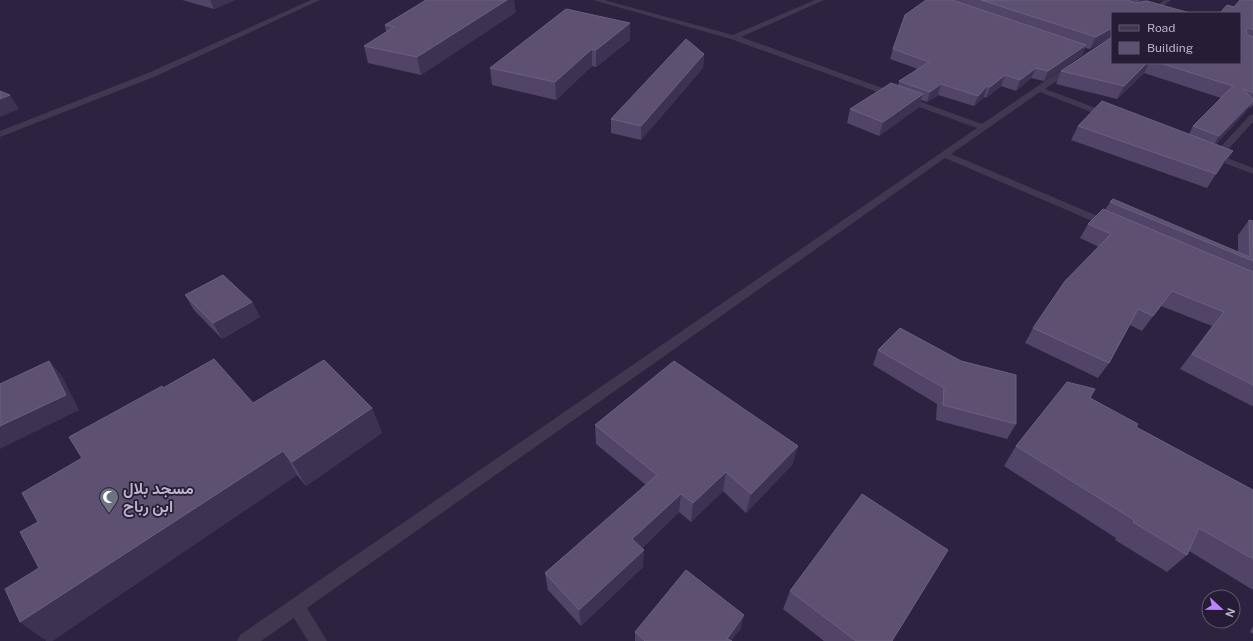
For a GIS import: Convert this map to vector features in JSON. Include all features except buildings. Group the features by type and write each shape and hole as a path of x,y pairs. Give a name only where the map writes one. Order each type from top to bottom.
{"street":[{"path":"0,134 151,75 317,0"},
{"path":"596,0 734,37 983,127"},
{"path":"734,37 821,0"},
{"path":"1152,12 1168,0"},
{"path":"246,641 944,154 1084,59"},
{"path":"1039,89 1120,120"},
{"path":"1216,157 1253,117"},
{"path":"1201,151 1253,171"},
{"path":"944,154 1116,228"},
{"path":"296,606 318,641"}],"place":[{"name":"مسجد بلال ابن رباح","path":"109,514"}]}
